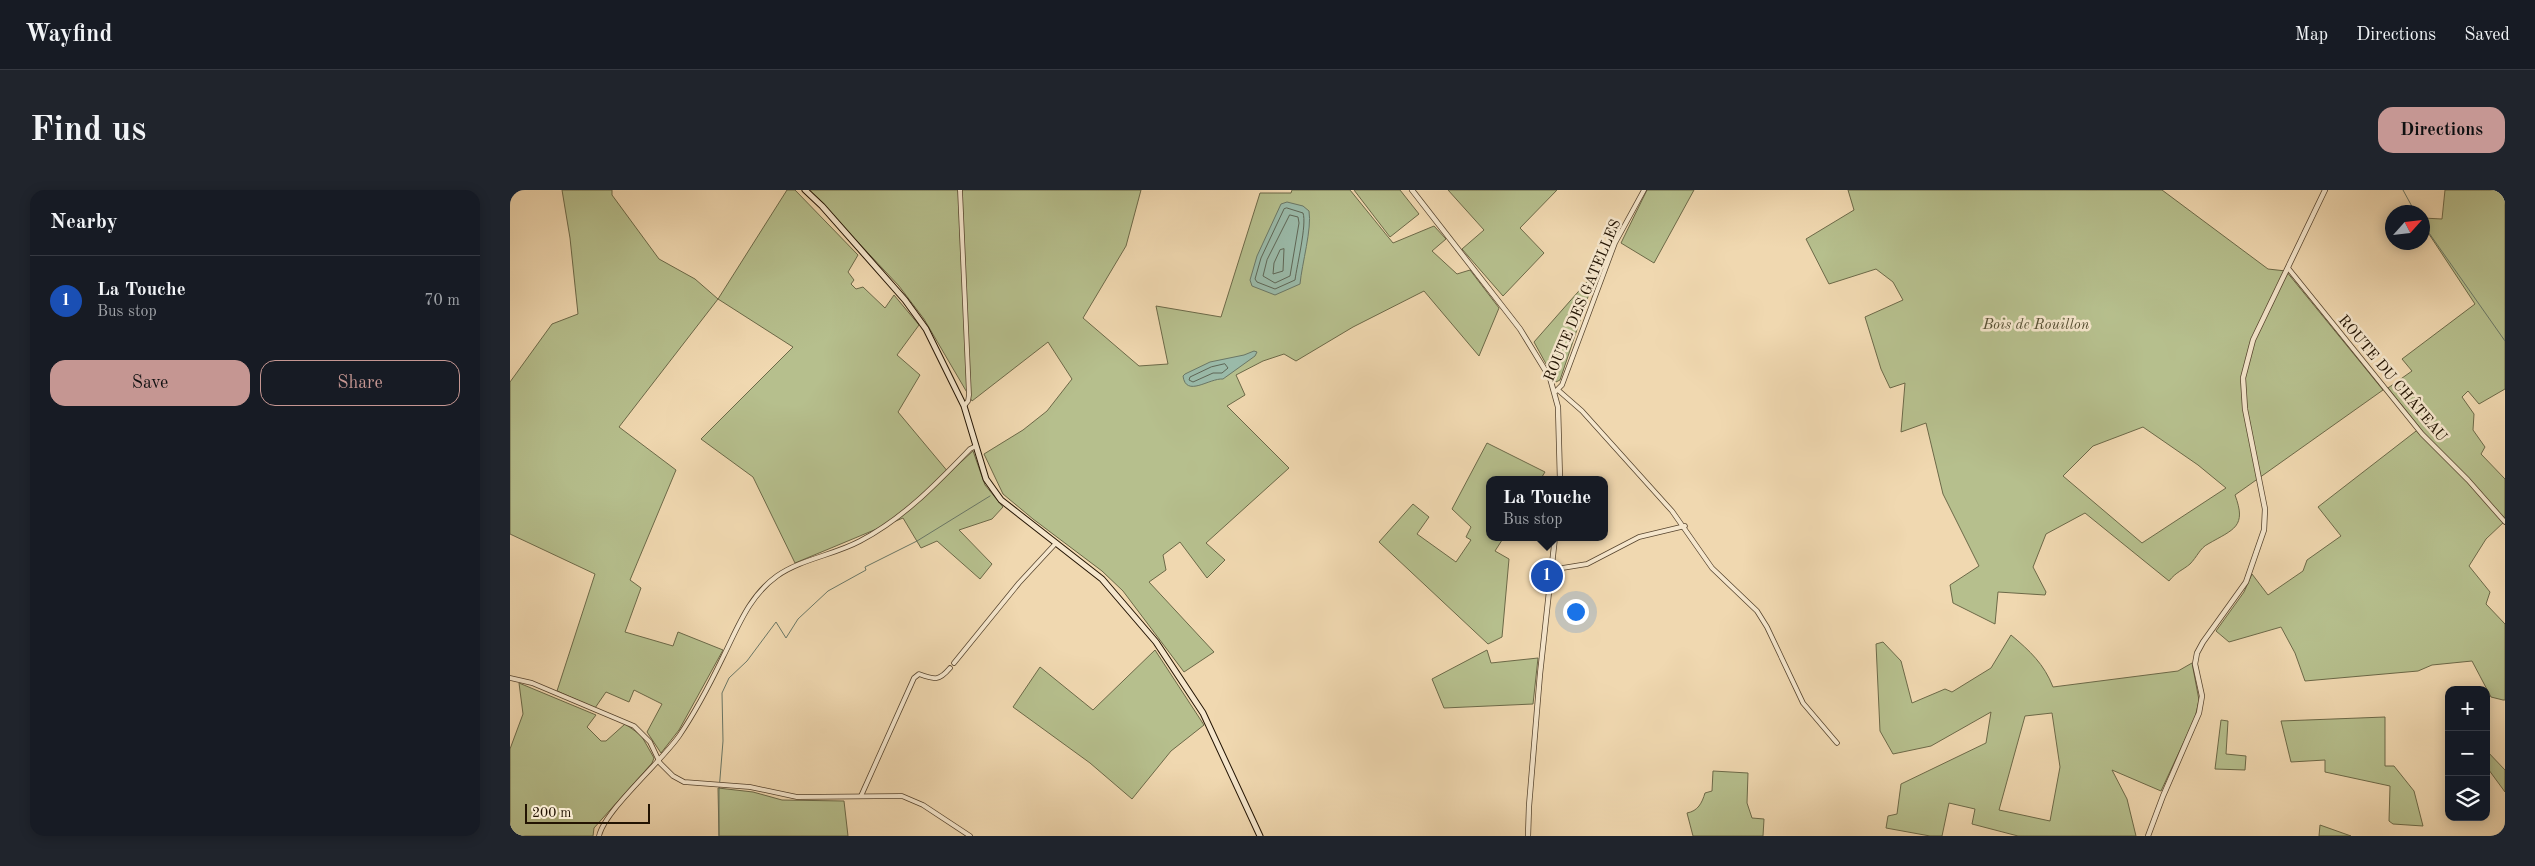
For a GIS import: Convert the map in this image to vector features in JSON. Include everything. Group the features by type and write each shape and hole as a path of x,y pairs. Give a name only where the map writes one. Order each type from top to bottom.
{"main road":[{"path":"805,190 822,206 905,300 926,329 964,406 986,479 1001,500 1102,579 1156,642 1203,712 1260,836"}],"street":[{"path":"960,190 969,395 968,401 964,406"},
{"path":"1412,190 1520,329 1557,390 1599,429 1685,526 1704,559 1757,611 1767,627 1803,703 1837,743"},
{"name":"ROUTE DES GATELLES","path":"1557,390 1562,384 1615,244 1644,190"},
{"path":"2148,836 2163,796 2200,713 2202,696 2196,664 2197,653 2202,642 2246,582 2264,530 2265,509 2246,409 2243,378 2254,340 2325,190"},
{"name":"ROUTE DU CHÂTEAU","path":"2288,268 2422,434 2468,480 2505,522"},
{"path":"1557,390 1561,453 1560,476"},
{"path":"599,836 610,815 659,761 692,716 750,603 763,588 778,576 859,542 895,520 970,449 976,446"},
{"path":"1550,570 1587,564 1639,538 1685,526"},
{"path":"1528,836 1550,570 1554,541"},
{"path":"954,663 1019,584 1056,543"},
{"path":"861,796 895,724 914,678 919,674 935,680 940,679 950,668"},
{"path":"510,678 532,683 634,726 646,737 659,761 673,776 684,782 750,786 797,797 894,796 910,799 970,836"}],"green space":[{"path":"562,190 612,190 612,195 659,259 695,279 718,299 619,427 676,470 630,580 641,588 625,632 673,646 678,632 723,650 679,730 661,753 647,732 662,704 634,690 629,702 606,692 595,708 557,691 595,574 510,534 510,382 552,324 578,314 570,238"},
{"path":"787,190 795,190 858,255 848,272 854,280 851,284 856,289 863,287 885,308 894,295 919,325 897,355 920,375 898,412 949,473 973,451 985,485 1003,507 992,519 959,530 992,564 980,579 937,541 921,548 903,518 795,563 753,477 701,439 793,347 718,299"},
{"path":"809,190 1141,190 1126,246 1083,318 1139,366 1168,364 1156,306 1221,317 1260,193 1291,193 1292,190 1350,190 1393,243 1434,226 1446,239 1432,251 1457,274 1470,270 1499,308 1479,356 1424,291 1353,327 1296,361 1284,354 1263,361 1236,375 1245,395 1227,406 1289,468 1206,543 1225,560 1207,578 1180,542 1163,555 1166,570 1149,582 1214,652 1184,672 1123,591 1102,571 1003,494 984,454 1023,430 1047,411 1072,379 1048,342 972,401 924,319 899,286"},
{"path":"1354,190 1400,190 1419,214 1390,237"},
{"path":"1448,190 1557,190 1520,228 1544,253 1503,296 1462,249 1484,230"},
{"path":"1647,190 1694,190 1654,263 1621,243"},
{"name":"Bois de Rouillon","path":"1848,190 2162,190 2268,269 2286,271 2383,390 2235,495 2240,514 2236,526 2225,535 2205,546 2190,564 2169,581 2085,513 2046,534 2033,567 2046,592 2045,595 1998,592 1995,624 1953,603 1950,585 1979,566 1943,494 1926,423 1901,432 1905,383 1890,388 1881,369 1865,317 1903,300 1893,282 1876,269 1829,284 1806,239 1854,210","holes":["2143,427 2198,465 2226,488 2142,543 2063,476 2093,446"]},
{"path":"2445,190 2505,190 2505,389 2479,404 2468,391 2462,397 2474,414 2473,430 2485,447 2481,454 2505,479 2505,521 2486,539 2469,566 2490,592 2486,604 2505,624 2505,700 2491,697 2490,686 2485,686 2472,661 2432,665 2418,671 2305,681 2295,653 2281,627 2229,642 2216,631 2244,592 2252,574 2268,595 2303,571 2307,560 2341,536 2318,507 2420,428 2388,388 2412,371 2402,359 2475,304 2430,236 2430,218 2442,219"},
{"path":"1592,276 1594,279 1560,380 1556,382 1534,342"},
{"path":"1487,443 1545,472 1542,476 1486,476 1486,541 1501,541 1495,551 1509,559 1502,637 1488,644 1379,542 1413,504 1429,517 1417,534 1456,562 1471,540 1466,537 1471,527 1452,509"},
{"path":"2011,635 2036,658 2053,687 2178,671 2192,663 2199,700 2195,718 2161,791 2112,770 2127,799 2136,836 2018,836 1972,824 1975,809 1949,803 1942,836 1930,836 1886,828 1888,816 1897,814 1901,784 1986,743 1991,712 1931,746 1893,754 1880,731 1876,644 1883,642 1901,661 1912,703 1945,689 1952,692 1991,668","holes":["2052,713 2060,767 2050,821 1999,810 2025,716"]},
{"path":"1155,650 1204,725 1171,751 1132,799 1090,763 1013,707 1040,667 1093,710"},
{"path":"1487,650 1491,663 1538,658 1533,704 1444,708 1432,679"},
{"path":"519,683 596,715 587,727 601,741 606,741 625,724 641,735 654,758 652,763 594,828 593,836 510,836 510,749 523,714"},
{"path":"2385,717 2385,766 2394,766 2414,791 2423,826 2393,824 2389,821 2390,786 2325,772 2325,760 2291,762 2281,721"},
{"path":"2221,720 2228,721 2226,754 2246,756 2245,770 2215,769"},
{"path":"2490,754 2505,770 2505,792 2490,771"},
{"path":"1713,771 1748,773 1747,803 1752,818 1764,819 1763,836 1693,836 1687,813 1699,806 1705,793 1712,791"},
{"path":"718,788 753,792 782,800 844,801 848,836 719,836"},
{"path":"2320,825 2351,836 2319,836"}],"water":[{"path":"1287,202 1303,206 1309,211 1308,236 1300,284 1275,295 1252,286 1250,280 1257,256 1281,204"},
{"path":"1254,351 1257,352 1255,356 1223,379 1193,386 1189,386 1185,382 1183,376 1185,374 1210,362"}],"waterway":[{"path":"2403,190 2411,205"},
{"path":"2430,234 2505,341"},
{"path":"719,836 719,791 723,741 722,693 729,678 747,661 776,622 786,638 798,619 828,591 866,570 865,567 917,541 990,496"}],"place":[{"name":"La Touche","path":"1547,576"}]}
